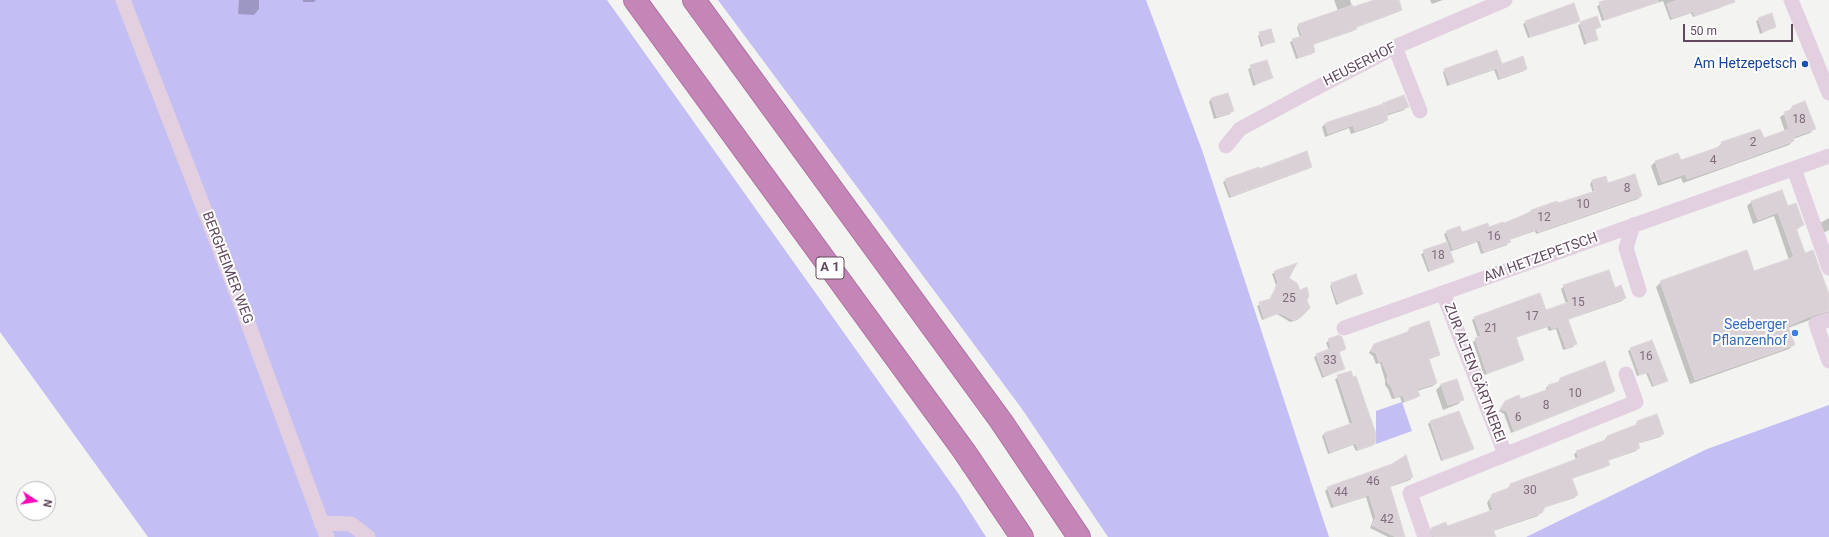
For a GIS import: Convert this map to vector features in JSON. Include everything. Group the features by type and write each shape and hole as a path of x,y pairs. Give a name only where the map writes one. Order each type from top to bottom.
{"highway":[{"name":"A 1","path":"635,0 964,451 1022,537"},
{"path":"694,0 1001,421 1079,537"}],"street":[{"name":"BERGHEIMER WEG","path":"123,0 239,299 324,530"},
{"name":"HEUSERHOF","path":"1226,146 1240,129 1249,123 1395,47 1505,0"},
{"path":"1791,0 1829,93"},
{"path":"1395,47 1420,111"},
{"name":"AM HETZEPETSCH","path":"1344,328 1829,156"},
{"path":"1794,169 1825,245 1829,268"},
{"path":"1633,225 1626,248 1639,290"},
{"name":"ZUR ALTEN GÄRTNEREI","path":"1443,293 1505,454"},
{"path":"1829,320 1816,324 1829,361"},
{"name":"ZUR ALTEN GÄRTNEREI","path":"1425,537 1410,493 1636,402 1626,374"},
{"path":"324,530 351,524 368,537"}],"shaded area":[{"path":"0,0 607,0 958,493 986,537 148,537 0,332"},
{"path":"718,0 1146,0 1202,150 1329,537 1108,537 1022,409"},
{"path":"1402,402 1412,431 1376,444 1376,411"},
{"path":"1829,405 1829,537 1526,537 1707,449"}],"building":[{"path":"1374,0 1399,0 1402,10 1356,27 1357,29 1313,44 1315,52 1299,58 1292,39 1302,36 1298,24 1353,5 1353,7"},
{"path":"1606,0 1658,0 1658,2 1605,20 1599,2"},
{"path":"1678,0 1734,0 1735,2 1695,16 1693,11 1672,18 1667,4"},
{"path":"1574,3 1580,21 1531,37 1525,21"},
{"path":"1772,13 1776,27 1763,32 1758,18"},
{"path":"1597,16 1601,27 1595,29 1598,40 1587,43 1580,22"},
{"path":"1271,29 1275,42 1263,45 1259,32"},
{"path":"1497,50 1502,64 1523,56 1527,69 1500,78 1497,68 1450,84 1444,69"},
{"path":"1267,60 1273,78 1256,84 1250,65"},
{"path":"1228,93 1234,111 1217,117 1211,98"},
{"path":"1404,95 1409,107 1386,114 1383,103"},
{"path":"1805,101 1816,129 1793,137 1794,141 1729,165 1687,179 1685,174 1662,182 1655,161 1678,153 1681,160 1722,146 1721,142 1760,129 1764,138 1789,129 1784,112 1793,109 1792,106"},
{"path":"1383,104 1388,120 1355,131 1353,125 1328,134 1325,123"},
{"path":"1307,151 1312,167 1231,196 1225,179 1259,167 1259,169"},
{"path":"1635,174 1642,196 1538,232 1537,229 1509,239 1511,242 1484,252 1480,240 1453,249 1446,231 1460,226 1462,232 1488,223 1489,227 1503,222 1504,223 1531,212 1531,210 1557,201 1558,203 1595,191 1592,180 1606,176 1608,183"},
{"path":"1782,190 1788,206 1796,203 1804,225 1796,228 1805,253 1813,250 1829,294 1829,311 1813,315 1788,326 1795,345 1695,380 1660,281 1747,250 1754,271 1794,257 1778,212 1758,220 1751,201"},
{"path":"1447,242 1454,262 1430,271 1423,250"},
{"path":"1297,263 1289,278 1297,283 1300,290 1307,287 1309,296 1307,300 1310,308 1300,318 1293,320 1280,313 1264,318 1259,302 1270,299 1276,288 1278,282 1274,271"},
{"path":"1609,270 1615,288 1621,285 1626,298 1568,319 1577,344 1566,348 1558,326 1552,329 1550,325 1516,337 1524,360 1487,373 1475,338 1481,336 1474,317 1540,293 1546,310 1569,302 1563,285"},
{"path":"1356,274 1363,294 1338,303 1331,283"},
{"path":"1429,321 1440,355 1429,359 1437,383 1417,389 1420,396 1405,401 1403,395 1395,397 1391,386 1387,382 1388,376 1382,361 1379,362 1376,353 1371,351 1374,344 1410,331 1409,328"},
{"path":"1339,335 1342,337 1346,349 1339,352 1345,369 1324,376 1316,354 1331,348 1328,339"},
{"path":"1652,340 1668,381 1654,386 1649,372 1640,375 1630,348"},
{"path":"1605,361 1615,391 1514,431 1507,411 1500,409 1505,401 1519,395 1521,399 1549,389 1548,385 1561,381 1560,378"},
{"path":"1351,371 1353,377 1356,376 1376,434 1375,444 1358,450 1356,443 1330,452 1324,433 1353,423 1337,375"},
{"path":"1457,379 1464,400 1448,405 1441,384"},
{"path":"1459,411 1474,449 1443,460 1430,421"},
{"path":"1657,414 1664,434 1638,443 1640,448 1608,460 1610,465 1572,478 1578,495 1545,507 1542,513 1493,530 1496,537 1434,537 1431,528 1446,522 1447,526 1493,510 1490,500 1492,494 1511,487 1510,484 1579,458 1576,451 1608,439 1607,436 1638,424 1637,421"},
{"path":"1406,455 1413,477 1390,486 1405,537 1396,537 1372,525 1376,517 1369,495 1334,506 1327,487 1392,464"}],"place":[{"name":"Am Hetzepetsch","path":"1805,64"},
{"name":"Seeberger Pflanzenhof","path":"1795,333"}]}
